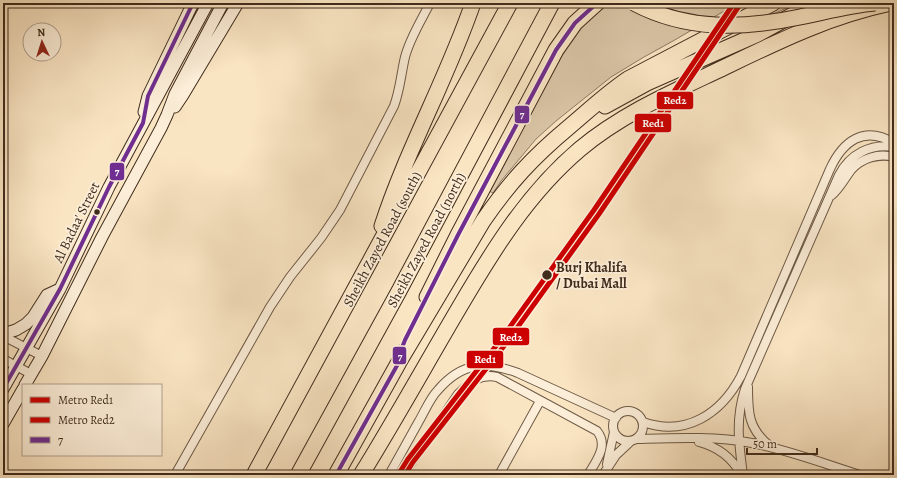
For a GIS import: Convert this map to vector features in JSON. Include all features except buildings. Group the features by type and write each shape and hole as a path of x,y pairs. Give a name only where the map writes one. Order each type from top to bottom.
{"highway":[{"path":"369,263 397,183 437,94 473,3"},
{"name":"Sheikh Zayed Road (south)","path":"254,475 510,3"},
{"name":"Sheikh Zayed Road (north)","path":"298,475 399,291 552,3"},
{"path":"399,362 400,353 405,340 454,242 556,50 575,23 597,3"},
{"path":"634,3 653,12 683,22 702,25 730,26 771,22 875,3"},
{"path":"336,475 399,362 495,203 528,163 597,102 628,79 773,3"},
{"path":"569,127 636,89 749,38 815,3"},
{"path":"361,475 478,276 504,235 531,198 563,164 598,135 637,110 679,89 817,24 891,3"}],"main road":[{"path":"144,123 148,96 193,3"},
{"name":"Al Badaa' Street","path":"3,389 60,289 109,187 208,3"},
{"path":"26,384 42,356 102,237 167,115 175,94 223,3"},
{"path":"167,115 183,95 238,3"},
{"path":"3,335 26,324 33,317 47,295 60,289"},
{"path":"3,424 22,391"}],"street":[{"path":"175,475 270,307 290,277 331,224 349,195 394,106 398,95 409,44 430,3"},
{"path":"643,422 664,427 685,426 701,419 715,409 727,397 741,376 830,169 839,152 863,135 876,135 894,143"},
{"path":"742,475 738,428 742,398 748,380 840,174 849,161 863,151 880,146 894,147"},
{"path":"829,198 860,162 872,157 894,157"},
{"path":"830,169 840,174"},
{"path":"796,248 810,241"},
{"path":"3,335 42,356"},
{"path":"3,359 31,374"},
{"path":"389,475 437,390 452,376 477,366 490,365 518,373 616,418"},
{"path":"403,475 453,400 465,387 478,378 484,376 497,377 593,429 600,435 602,440 602,450 588,475"},
{"path":"748,380 750,420 756,433 762,440 774,448"},
{"path":"499,475 540,400"},
{"path":"628,411 638,414 643,422 644,429 641,435 616,455 603,474 614,432 613,422 623,412 628,411"},
{"path":"614,432 621,440 687,439 739,442 774,448 860,475"},
{"path":"687,439 707,444 720,451 732,460 742,475"}],"shaded area":[{"path":"606,3 738,3 611,77 536,139 501,181 493,193 489,191 570,41 591,16"},
{"path":"782,3 797,3 729,35 688,51"}],"metro line":[{"name":"Red1","path":"398,475 408,459 499,342 594,210 734,3"},
{"name":"Red2","path":"405,475 413,462 504,346 599,214 739,6"}],"transit line":[{"name":"7","path":"3,389 60,289 109,187 143,123 148,96 193,3"},
{"name":"7","path":"336,475 399,362 400,353 405,340 458,235 556,50 575,23 597,3"}],"place":[{"name":"Burj Khalifa / Dubai Mall","path":"547,275"}]}
